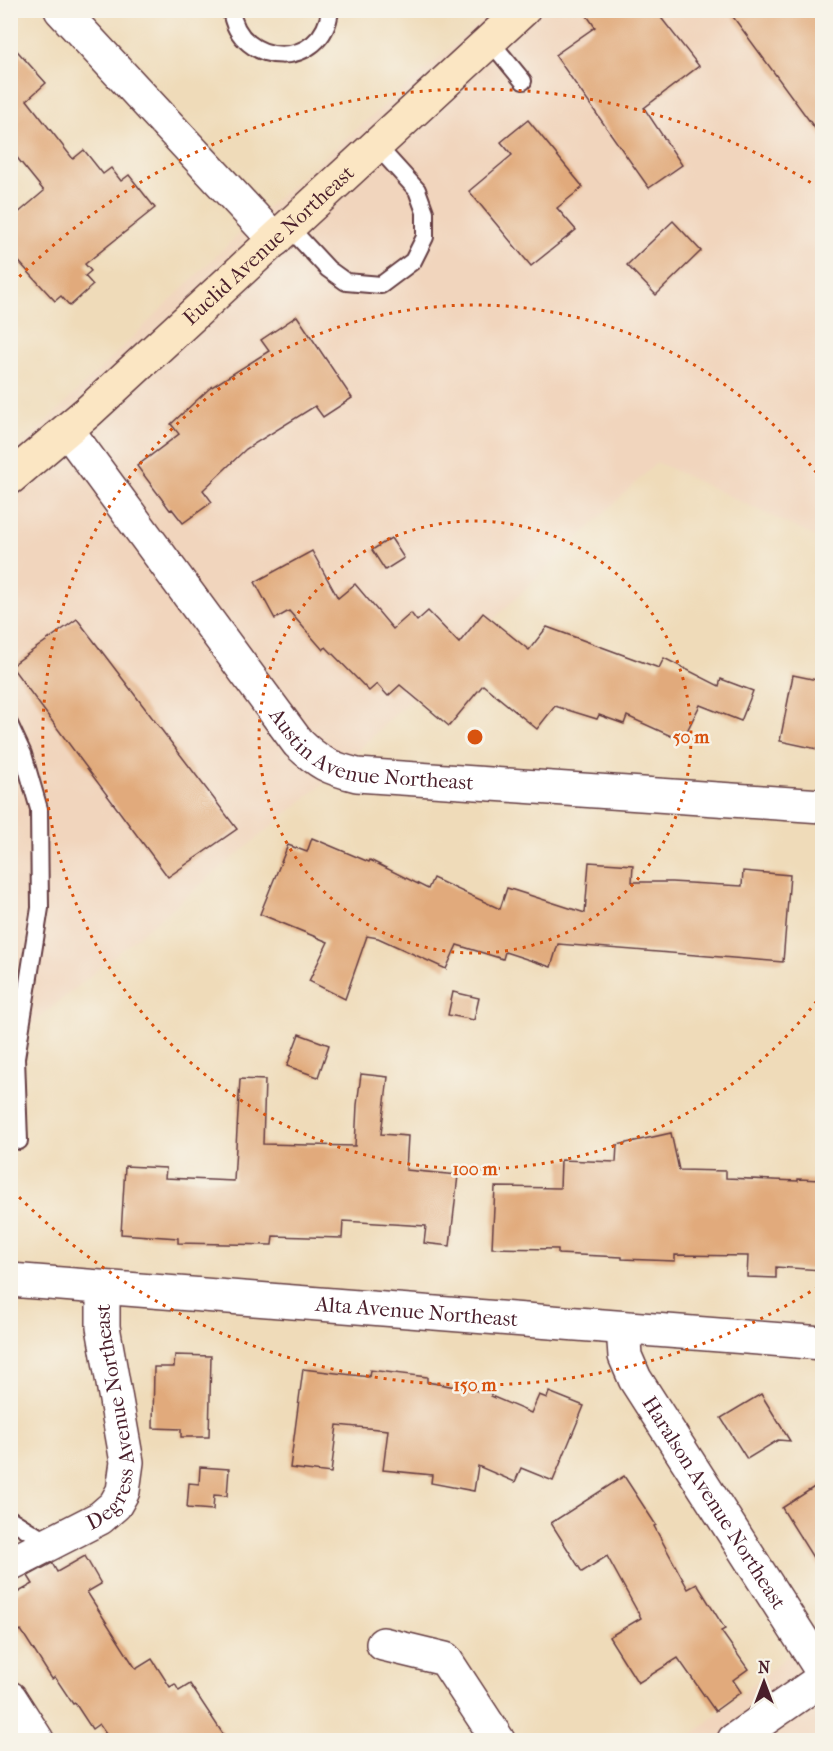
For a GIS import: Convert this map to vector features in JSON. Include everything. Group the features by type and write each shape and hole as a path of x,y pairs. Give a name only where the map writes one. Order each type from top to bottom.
{"street":[{"path":"61,10 282,234"},
{"name":"Euclid Avenue Northeast","path":"10,478 68,431 523,10"},
{"name":"Austin Avenue Northeast","path":"68,431 298,743 314,759 334,769 357,775 822,806"},
{"name":"Alta Avenue Northeast","path":"10,1280 822,1344"},
{"name":"Degress Avenue Northeast","path":"10,1564 100,1518 115,1504 123,1491 127,1462 103,1327 103,1288"},
{"name":"Haralson Avenue Northeast","path":"623,1328 625,1356 635,1380 822,1671"},
{"path":"383,1644 445,1659 498,1740"},
{"path":"734,1740 822,1679"},
{"path":"10,1698 37,1740"}],"lane":[{"path":"231,10 237,31 248,44 267,54 285,56 302,51 316,41 325,30 330,10"},
{"path":"490,41 523,81"},
{"path":"282,234 346,282 381,285 413,261 425,237 425,212 417,190 377,146"},
{"path":"10,726 22,754 39,808 40,908 16,1058 19,1141"},
{"path":"10,1519 50,1544"}],"shaded area":[{"path":"493,11 822,11 822,540 657,462 325,782 11,1041 11,456 258,215"},
{"path":"822,1627 822,1740 686,1740"}],"building":[{"path":"583,10 655,10 699,66 644,108 682,165 649,188 555,55 595,27"},
{"path":"728,10 822,10 822,138"},
{"path":"10,43 46,83 27,100 73,159 84,150 103,174 111,168 121,181 129,175 155,208 85,264 91,271 85,276 93,285 70,306 61,296 55,301 10,252 10,220 44,191 10,149"},
{"path":"528,120 583,187 557,208 576,230 531,266 469,191 512,155 501,142"},
{"path":"673,221 701,251 656,295 627,265"},
{"path":"297,316 352,398 323,417 315,406 246,449 203,490 212,502 183,523 172,509 170,510 137,466 179,434 171,424 210,388 269,351 261,340"},
{"path":"391,538 404,558 385,570 372,550"},
{"path":"312,551 338,598 355,584 393,629 411,613 417,621 428,611 459,643 483,613 529,650 547,627 659,668 664,658 719,686 721,679 753,691 741,721 700,705 682,741 627,716 624,724 599,715 597,719 555,706 537,729 483,685 449,726 400,685 388,696 377,684 369,691 326,647 323,650 289,611 275,619 255,582"},
{"path":"77,619 237,829 168,877 11,666"},
{"path":"793,675 822,681 822,750 780,741"},
{"path":"312,838 369,862 370,860 428,889 433,878 500,909 507,888 585,913 589,862 633,865 632,882 742,886 743,871 790,875 783,962 558,944 551,967 505,952 503,959 457,945 446,969 378,938 367,936 345,999 309,981 328,942 260,914 288,845 307,852"},
{"path":"453,992 479,998 474,1020 448,1015"},
{"path":"299,1034 329,1045 318,1077 287,1066"},
{"path":"361,1074 388,1077 381,1134 408,1136 406,1170 458,1175 450,1246 424,1243 426,1226 343,1221 342,1238 273,1236 272,1245 178,1243 178,1238 121,1234 125,1166 166,1168 165,1178 234,1181 240,1079 265,1080 263,1144 355,1146"},
{"path":"671,1133 679,1170 726,1171 726,1178 822,1180 822,1270 776,1267 776,1278 747,1277 748,1256 675,1255 675,1261 558,1254 558,1249 492,1248 495,1187 560,1188 561,1160 616,1162 617,1145"},
{"path":"175,1355 211,1356 209,1437 181,1437 181,1429 153,1428 154,1367 174,1367"},
{"path":"303,1369 369,1377 370,1370 427,1377 427,1382 491,1393 491,1396 531,1413 539,1395 547,1398 549,1392 584,1406 553,1481 521,1468 515,1482 478,1466 474,1491 431,1483 432,1475 383,1470 388,1430 337,1425 331,1473 290,1468"},
{"path":"761,1394 790,1441 778,1440 747,1459 721,1418"},
{"path":"200,1467 229,1469 227,1496 214,1495 213,1510 187,1508 189,1483 199,1484"},
{"path":"624,1476 656,1525 654,1526 688,1589 697,1584 725,1629 721,1631 748,1669 733,1680 741,1692 715,1711 678,1658 638,1683 609,1637 641,1618 607,1556 582,1572 551,1523"},
{"path":"822,1482 822,1572 782,1508"},
{"path":"85,1556 101,1584 87,1592 136,1669 152,1659 170,1687 175,1684 179,1691 190,1684 227,1740 110,1740 99,1724 92,1729 55,1677 52,1679 21,1630 10,1636 10,1597 33,1584 28,1576 52,1563 57,1572"}]}
